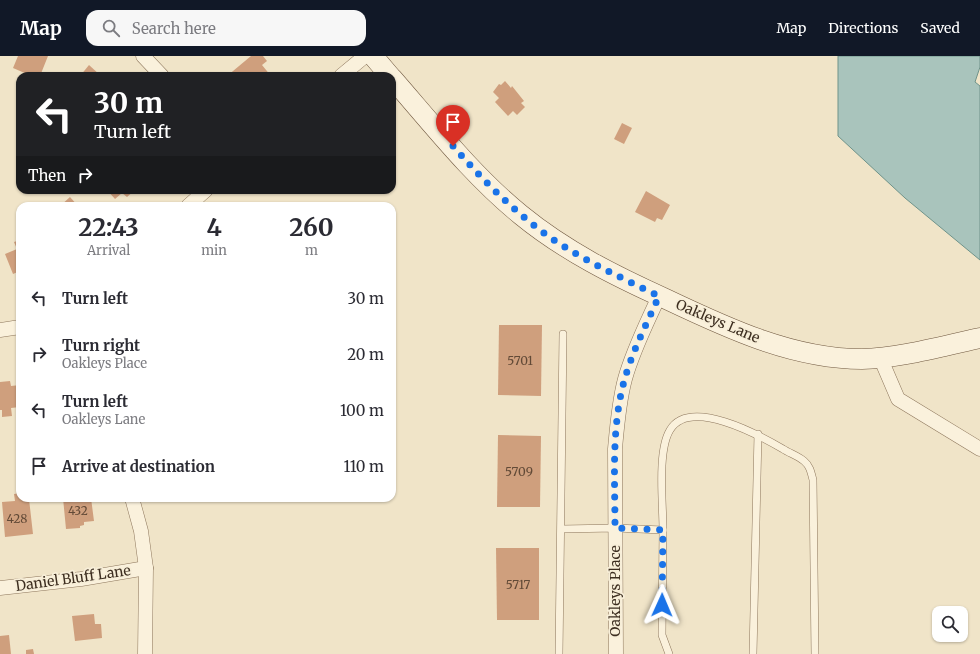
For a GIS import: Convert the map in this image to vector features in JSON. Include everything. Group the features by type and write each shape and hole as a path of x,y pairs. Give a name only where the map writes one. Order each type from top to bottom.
{"street":[{"path":"143,56 158,72"},
{"path":"346,72 365,56"},
{"name":"Oakleys Lane","path":"373,56 387,72"},
{"name":"Oakleys Lane","path":"396,83 495,192 521,215 568,249 659,296 712,321 783,347 831,357 880,358 980,338"},
{"path":"192,202 202,194"},
{"name":"Oakleys Place","path":"616,654 615,449 625,379 632,357 659,296"},
{"path":"0,330 16,328"},
{"path":"880,358 898,399 980,449"},
{"path":"133,502 141,531 146,568 145,654"},
{"name":"Daniel Bluff Lane","path":"0,588 81,580 146,568"}],"lane":[{"path":"559,654 564,334"},
{"path":"669,654 662,635 664,443 670,431 677,422 689,417 715,418 758,434 803,461 811,469 813,480 815,654"},
{"path":"753,654 758,434"},
{"path":"562,529 615,528 663,530"}],"water":[{"path":"838,56 980,56 980,67 975,82 980,86 980,260 905,198 838,136"}],"building":[{"path":"18,56 48,56 42,72 22,72 13,68"},
{"path":"251,56 263,56 267,61 262,65 268,72 232,72"},
{"path":"89,65 97,72 83,72"},
{"path":"505,81 511,88 512,86 524,101 521,103 525,107 517,115 513,111 508,116 495,102 499,98 493,92 499,84 501,85"},
{"path":"622,123 632,128 624,144 614,139"},
{"path":"646,191 670,205 662,220 657,218 655,222 635,212"},
{"path":"111,194 121,194 115,199"},
{"path":"123,194 130,194 127,197"},
{"path":"70,197 74,202 64,202"},
{"path":"16,249 16,273 13,274 5,254"},
{"path":"499,325 542,325 541,396 498,395"},
{"path":"10,381 11,386 16,385 16,407 11,408 12,416 2,417 2,410 0,410 0,382"},
{"path":"498,435 541,436 540,507 497,507"},
{"path":"14,494 16,494 16,502 29,502 33,534 5,537 2,502 15,501"},
{"path":"63,502 92,502 94,521 84,522 84,525 80,526 80,528 66,529"},
{"path":"496,548 539,548 539,620 497,620"},
{"path":"94,614 95,624 101,624 102,638 75,641 72,616"},
{"path":"9,635 11,654 0,654 0,636"},
{"path":"33,649 34,654 26,654 26,650"}],"route":[{"path":"453,146 495,192 521,215 550,237 601,268 659,296 632,357 625,379 618,417 615,449 615,528 663,530 662,605"}]}
